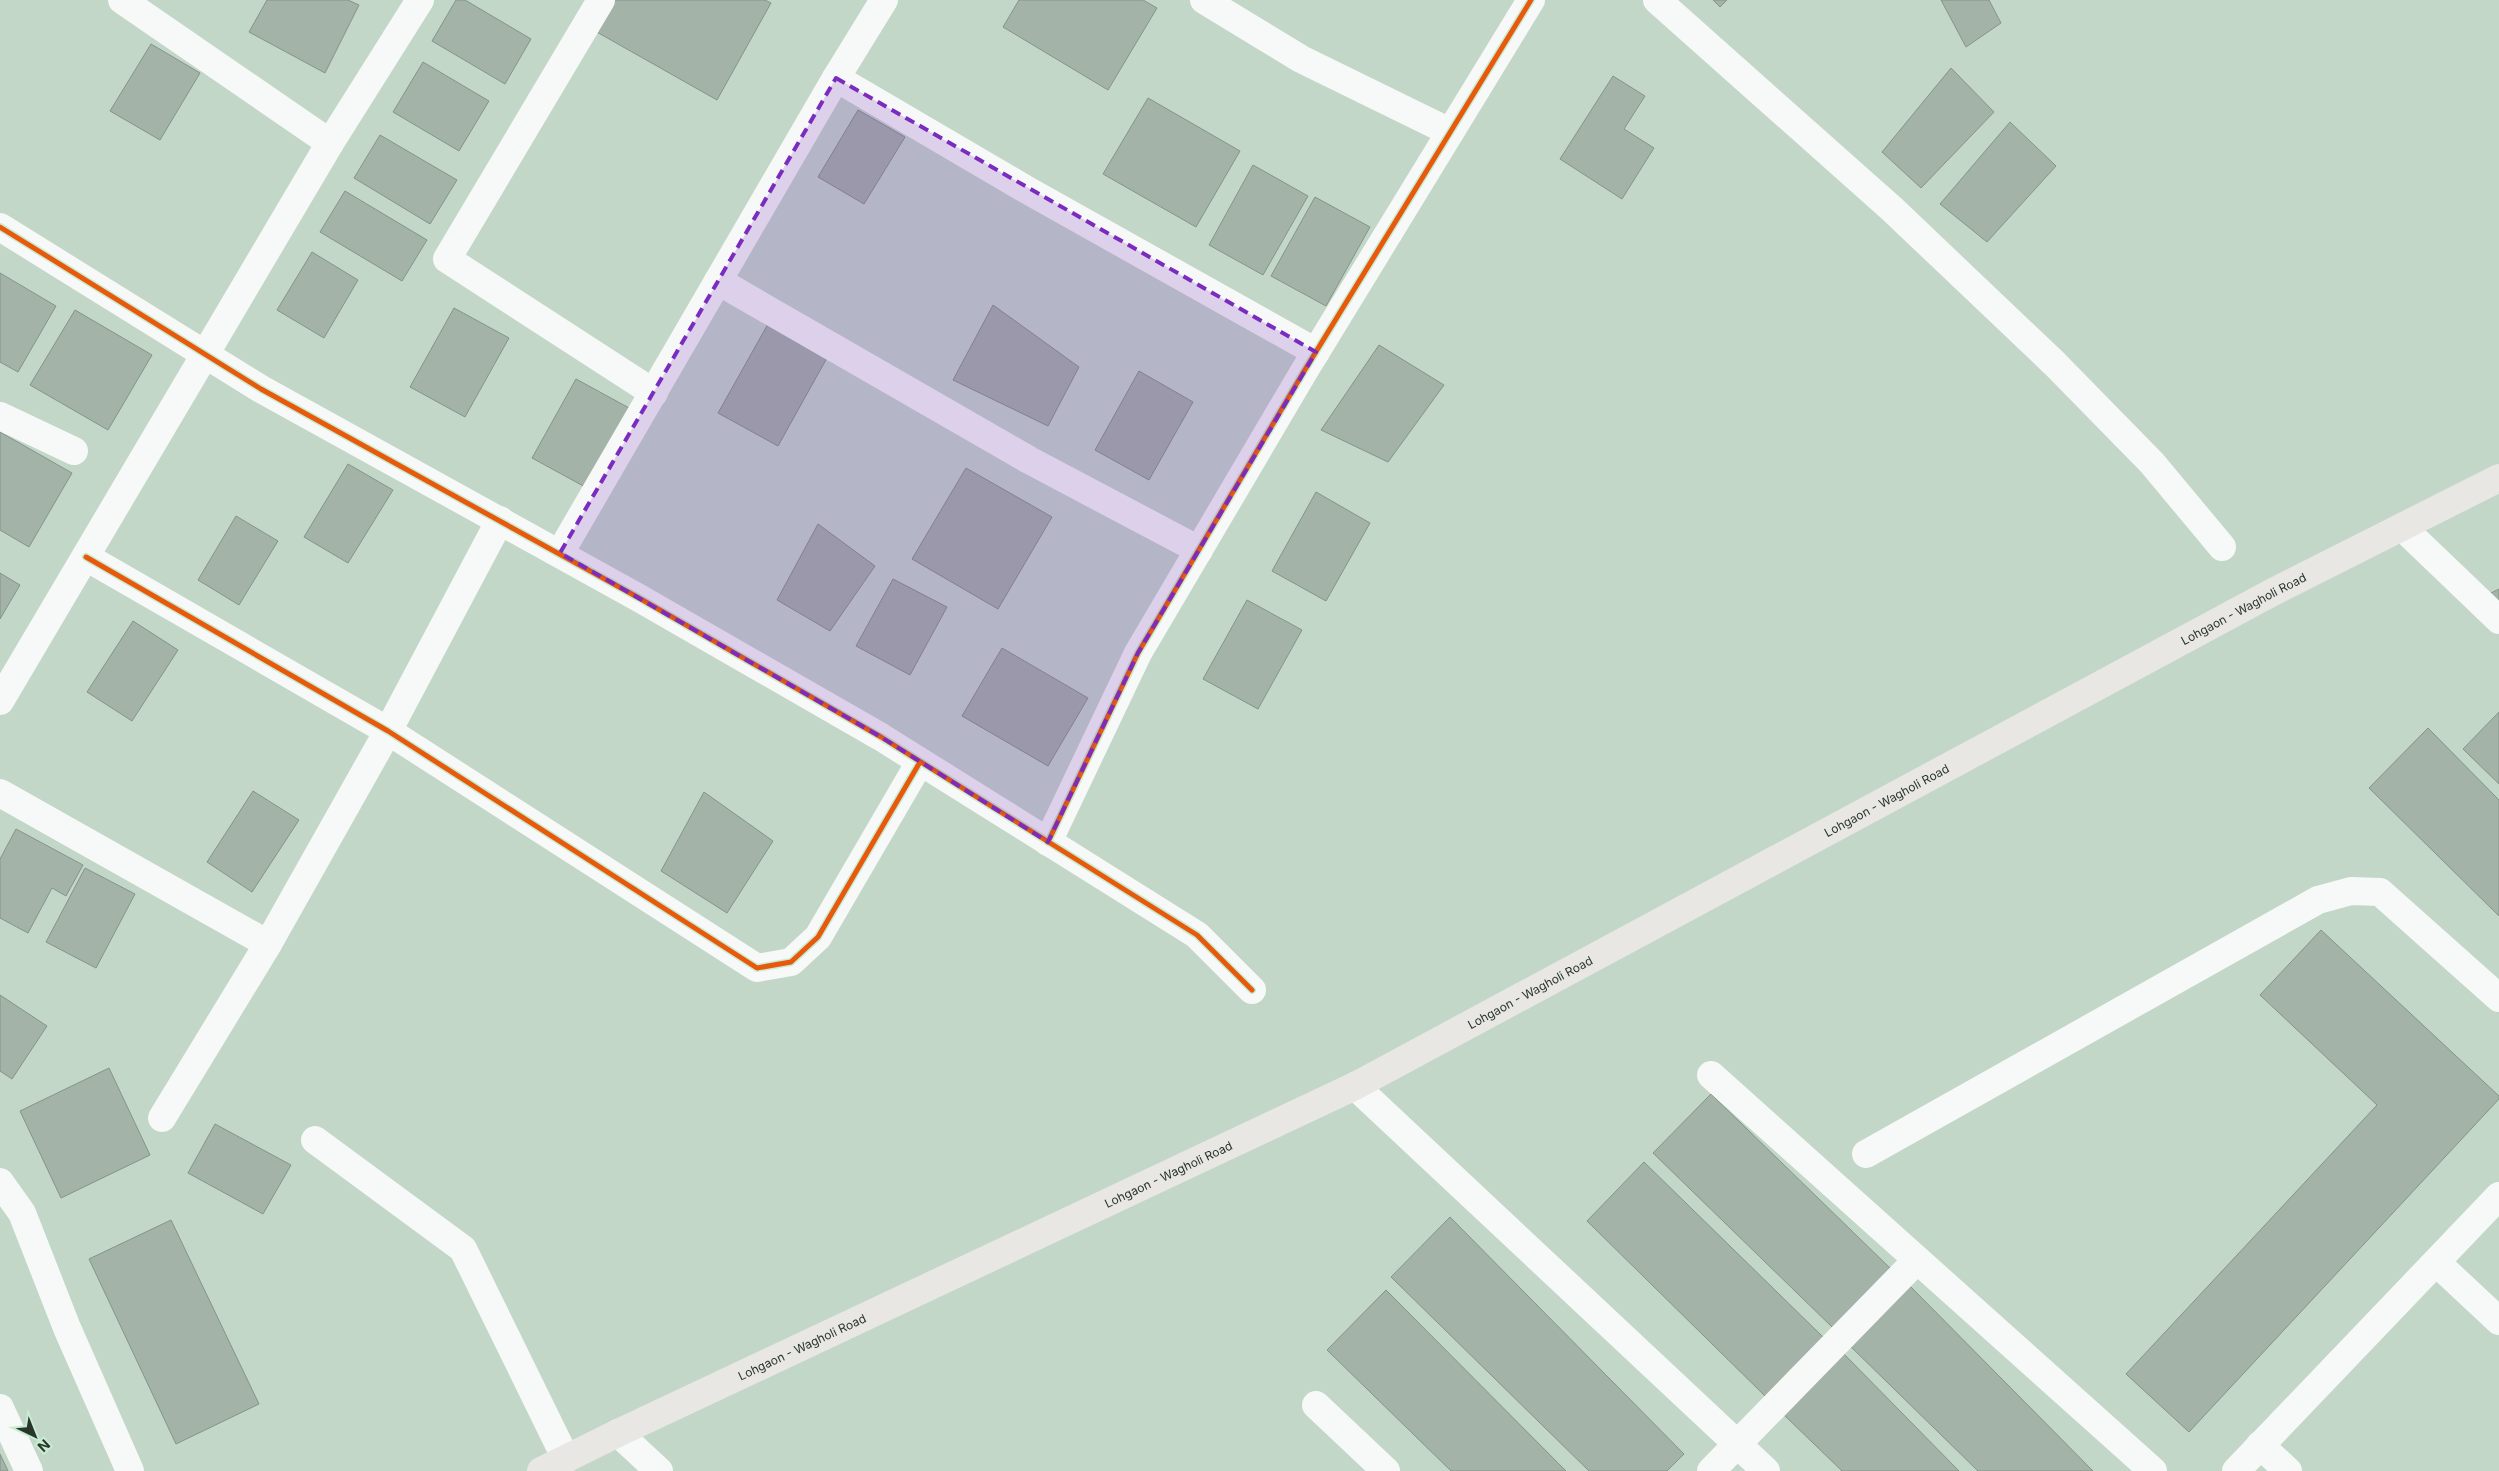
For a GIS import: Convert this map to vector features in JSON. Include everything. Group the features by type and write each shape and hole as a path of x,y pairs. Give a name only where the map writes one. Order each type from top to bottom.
{"main road":[{"name":"Lohgaon - Wagholi Road","path":"541,1471 618,1432 1355,1086 2270,594 2499,478"}],"street":[{"path":"122,0 330,143"},
{"path":"0,701 330,143 420,0"},
{"path":"601,0 447,259 654,393"},
{"path":"560,553 836,78 884,0"},
{"path":"1204,0 1301,59 1450,132"},
{"path":"1048,842 1138,653 1316,352 1531,0"},
{"path":"1657,0 1892,209 2055,364 2152,463 2222,548"},
{"path":"836,78 1027,190 1316,352"},
{"path":"0,227 261,389 560,553 881,737 1197,936 1252,990"},
{"path":"718,281 1029,460 1199,550"},
{"path":"0,416 74,451"},
{"path":"162,1118 268,944 388,731 500,520"},
{"path":"2402,527 2499,620"},
{"path":"86,557 388,731 757,968 791,962 818,937 920,762"},
{"path":"0,793 268,944"},
{"path":"1866,1154 2318,900 2351,891 2380,892 2499,998"},
{"path":"1712,1075 2153,1471"},
{"path":"1355,1086 1766,1471"},
{"path":"315,1140 463,1249 566,1459"},
{"path":"0,1182 22,1213 66,1328 130,1471"},
{"path":"2236,1471 2437,1263 2499,1196"},
{"path":"1711,1471 1736,1443 1917,1260"},
{"path":"2437,1263 2499,1321"},
{"path":"1316,1405 1386,1471"},
{"path":"0,1408 29,1471"},
{"path":"618,1432 659,1471"},
{"path":"2260,1445 2288,1471"}],"highlighted area":[{"path":"836,78 1316,352 1138,653 1048,842 881,737 560,553"}],"building":[{"path":"267,0 348,0 359,5 325,73 249,32"},
{"path":"456,0 465,0 531,39 505,84 432,41"},
{"path":"613,0 765,0 771,3 717,100 595,31"},
{"path":"1019,0 1143,0 1157,8 1108,90 1003,27"},
{"path":"1713,0 1727,0 1720,7"},
{"path":"1941,0 1989,0 2001,23 1966,47"},
{"path":"151,44 200,73 160,140 110,111"},
{"path":"423,62 489,101 459,151 393,112"},
{"path":"1951,68 1994,112 1921,188 1882,152"},
{"path":"1613,76 1645,96 1624,129 1654,148 1622,199 1560,159"},
{"path":"1148,98 1240,151 1196,227 1103,174"},
{"path":"858,110 905,137 864,204 818,177"},
{"path":"2010,122 2056,166 1987,242 1940,204"},
{"path":"380,135 457,180 430,224 354,178"},
{"path":"1253,165 1308,196 1263,275 1209,245"},
{"path":"345,191 427,240 402,281 320,232"},
{"path":"1315,197 1370,227 1326,306 1271,276"},
{"path":"312,252 358,280 324,338 277,310"},
{"path":"0,273 56,306 18,372 0,362"},
{"path":"993,305 1079,367 1048,426 953,380"},
{"path":"454,308 509,338 465,417 410,387"},
{"path":"75,310 152,355 108,430 30,385"},
{"path":"768,324 828,356 778,446 718,413"},
{"path":"1379,345 1444,385 1388,462 1321,430"},
{"path":"1139,371 1193,402 1149,480 1095,450"},
{"path":"576,379 631,409 587,488 532,458"},
{"path":"0,432 72,473 29,547 0,530"},
{"path":"348,464 393,490 348,563 304,537"},
{"path":"966,468 1052,517 998,609 912,559"},
{"path":"1316,492 1370,523 1326,601 1272,571"},
{"path":"236,516 278,541 239,605 198,580"},
{"path":"818,524 875,566 830,631 777,600"},
{"path":"0,573 20,585 0,619"},
{"path":"893,579 947,607 910,675 856,646"},
{"path":"2499,589 2499,607 2487,595"},
{"path":"1247,600 1302,630 1258,709 1203,679"},
{"path":"133,621 178,650 132,721 87,692"},
{"path":"1002,648 1088,698 1048,766 962,716"},
{"path":"2499,712 2499,784 2463,749"},
{"path":"2428,728 2499,800 2499,916 2369,788"},
{"path":"253,791 299,820 252,892 207,862"},
{"path":"704,792 773,841 727,913 661,871"},
{"path":"16,829 83,865 66,896 52,888 28,933 0,918 0,859"},
{"path":"85,868 135,894 96,968 46,942"},
{"path":"2321,930 2499,1096 2499,1099 2189,1432 2126,1374 2377,1105 2260,995"},
{"path":"0,995 47,1026 12,1079 0,1071"},
{"path":"109,1068 150,1155 61,1198 20,1111"},
{"path":"1711,1094 1891,1269 1833,1328 1653,1153"},
{"path":"215,1124 291,1165 263,1214 188,1173"},
{"path":"1644,1162 1823,1337 1766,1397 1587,1221"},
{"path":"1450,1217 1684,1454 1667,1471 1589,1471 1391,1277"},
{"path":"171,1220 259,1404 176,1444 89,1259"},
{"path":"1906,1282 2093,1471 1978,1471 1846,1342"},
{"path":"1386,1290 1566,1471 1451,1471 1327,1350"},
{"path":"1843,1353 1959,1471 1842,1471 1782,1413"},
{"path":"0,1454 8,1471 0,1471"}],"cycle path":[{"path":"1048,842 1138,653 1303,373 1531,0"},
{"path":"0,227 261,389 639,598 881,737 1197,935 1252,990"},
{"path":"86,557 388,731 757,968 791,962 818,937 920,762"}]}
